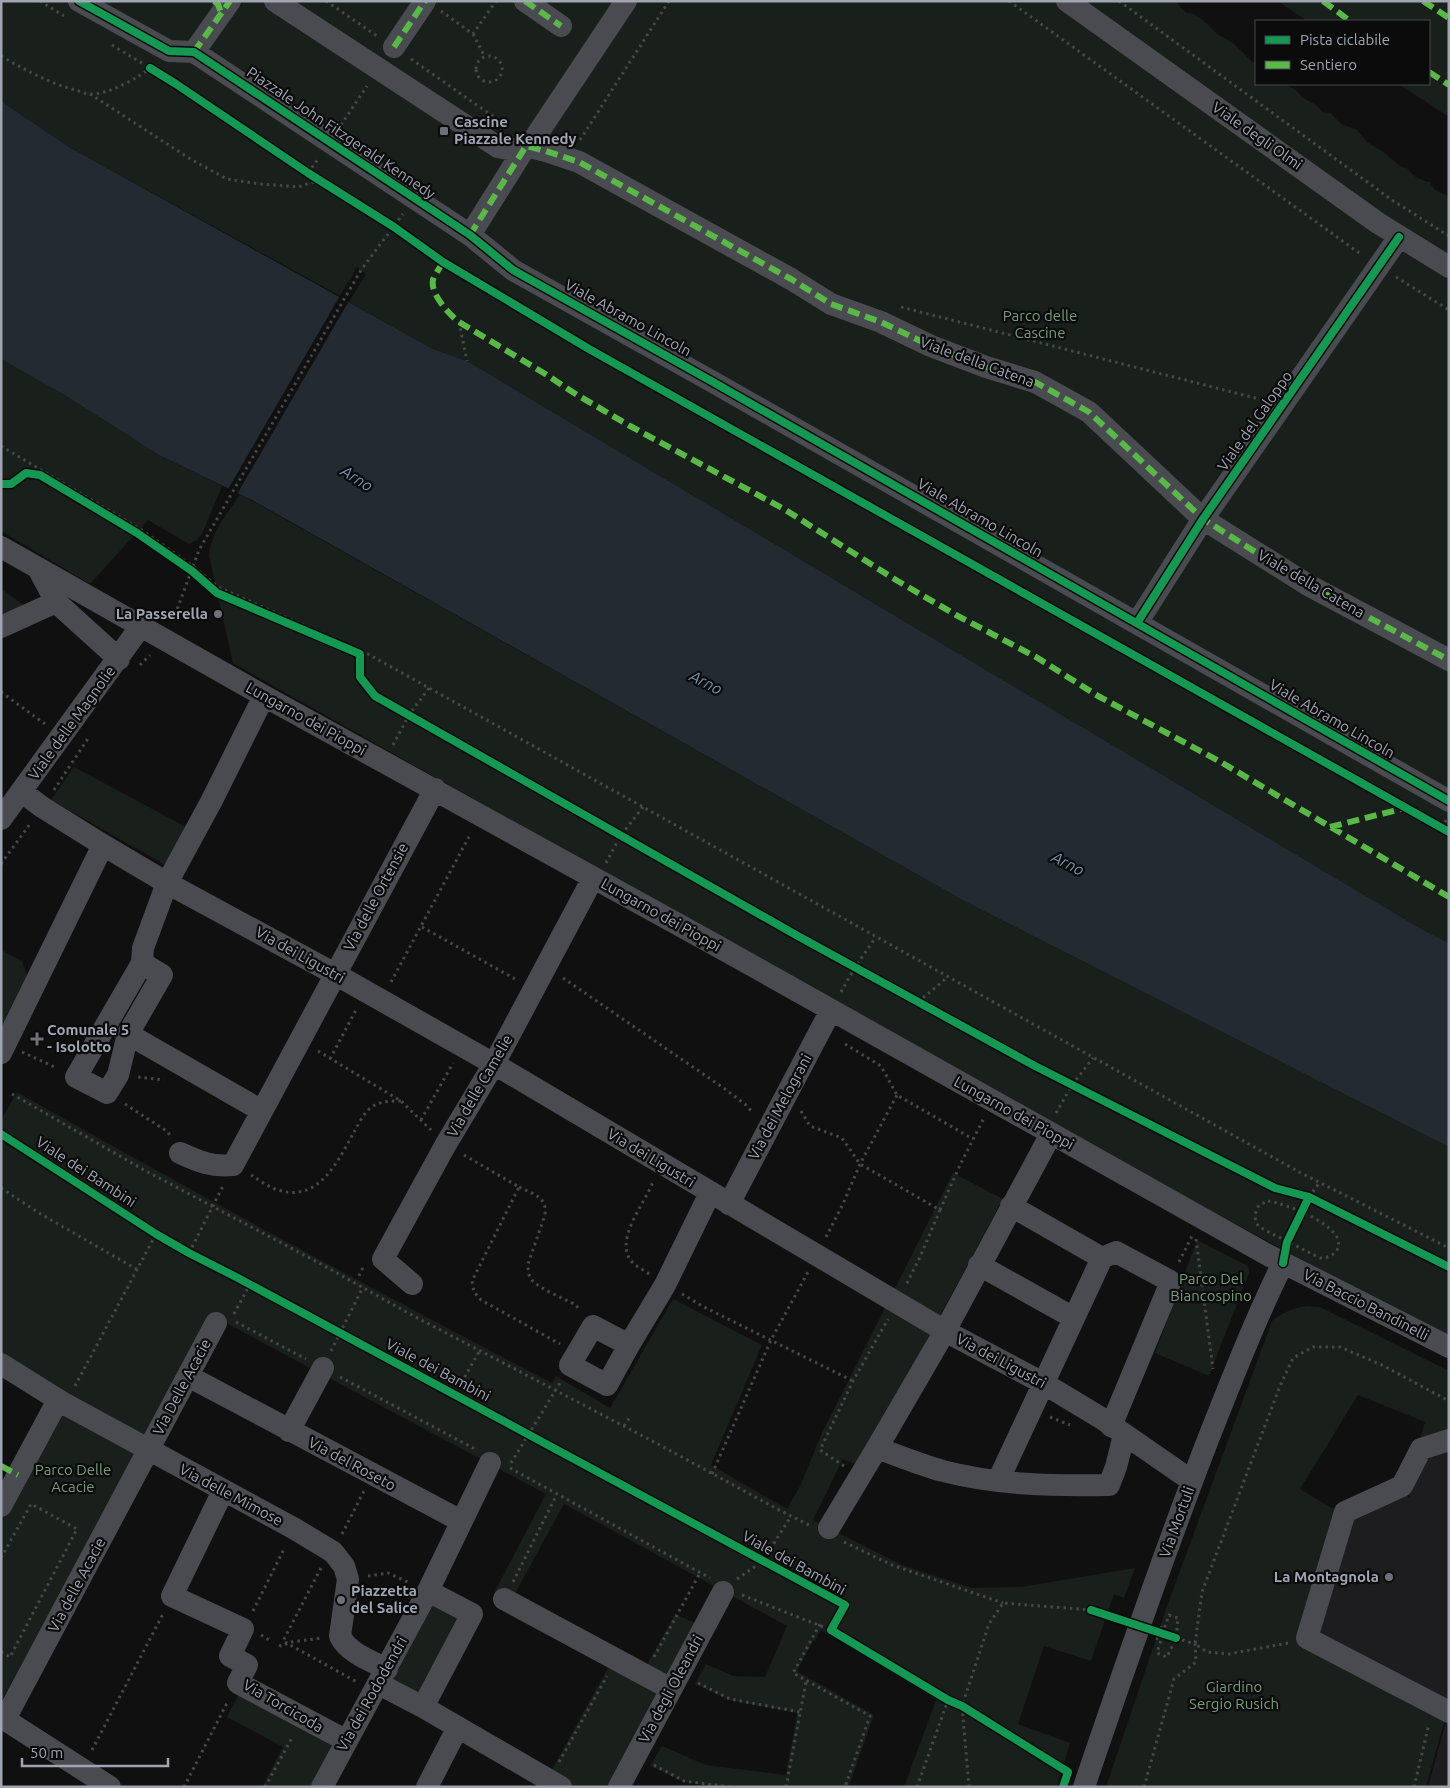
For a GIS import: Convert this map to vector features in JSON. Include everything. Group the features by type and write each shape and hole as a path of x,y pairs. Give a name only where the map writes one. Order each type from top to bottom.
{"street":[{"path":"79,1 166,49 194,52 222,5"},
{"path":"274,1 498,147 529,149"},
{"path":"525,1 560,26"},
{"path":"470,235 626,1"},
{"name":"Viale degli Olmi","path":"1067,1 1399,237 1449,267"},
{"path":"394,47 430,4"},
{"name":"Piazzale John Fitzgerald Kennedy","path":"194,52 414,200 470,235 499,258"},
{"name":"Viale della Catena","path":"529,149 580,162 791,279 831,304 881,322 931,346 1035,382 1089,412 1203,519 1308,585 1449,660"},
{"name":"Viale del Galoppo","path":"1137,623 1203,519 1399,237"},
{"name":"Viale Abramo Lincoln","path":"499,258 513,270 1449,801"},
{"name":"Lungarno dei Pioppi","path":"1,547 264,696 480,815 598,872 826,1020 993,1101 1049,1132 1287,1246"},
{"path":"38,568 56,602 129,663"},
{"path":"1,626 56,602"},
{"name":"Viale delle Magnolie","path":"1,819 129,663 141,626"},
{"path":"142,963 162,975 128,1034 118,1074 107,1093 76,1077 142,963 142,948 167,883 264,696"},
{"name":"Via delle Ortensie","path":"233,1165 434,789"},
{"name":"Via dei Ligustri","path":"22,792 42,807 167,883 335,974 371,1002 494,1064 945,1331 1043,1383 1192,1481"},
{"path":"3,1049 103,844"},
{"name":"Via delle Camelie","path":"412,1284 383,1259 446,1144 494,1064 598,872"},
{"name":"Via dei Melograni","path":"729,1204 826,1020"},
{"path":"128,1034 262,1111"},
{"path":"829,1532 859,1476 945,1331 1049,1132"},
{"path":"180,1153 204,1164 218,1166 233,1165"},
{"path":"629,1345 593,1326 573,1360 607,1385 665,1284 710,1193"},
{"path":"1012,1206 1102,1258"},
{"name":"Via Baccio Bandinelli","path":"1287,1246 1449,1347"},
{"name":"Via Mortuli","path":"1084,1787 1138,1626 1192,1481 1287,1246"},
{"path":"877,1448 943,1470 998,1481 1057,1486 1109,1485 1116,1468 1117,1430 1170,1281 1116,1252 1102,1258 998,1481"},
{"path":"979,1265 1074,1318"},
{"name":"Via Delle Acacie","path":"149,1451 216,1323"},
{"name":"Via delle Mimose","path":"1,1364 61,1402 333,1552 344,1566 348,1579"},
{"path":"289,1430 323,1368"},
{"name":"Via del Roseto","path":"188,1376 461,1521"},
{"path":"1,1506 10,1470 61,1402"},
{"path":"1441,1709 1307,1638 1345,1512 1402,1486 1420,1449 1449,1440"},
{"name":"Via delle Acacie","path":"3,1718 149,1451"},
{"path":"461,1521 483,1457"},
{"path":"223,1491 172,1596 243,1629"},
{"name":"Via dei Rododendri","path":"322,1787 428,1591 461,1521"},
{"path":"348,1579 340,1636 343,1643 423,1707 555,1784"},
{"name":"Via degli Oleandri","path":"619,1787 675,1681 728,1588"},
{"path":"423,1707 472,1614 428,1591"},
{"path":"504,1599 644,1675 675,1681"},
{"name":"Via Torcicoda","path":"243,1629 230,1656 247,1665 238,1683 347,1741"},
{"path":"3,1718 110,1787"},
{"path":"427,1787 458,1727"}],"path":[{"path":"326,1 504,124"},
{"path":"473,34 496,1"},
{"path":"529,149 582,139 669,1"},
{"path":"1009,1 1379,267 1449,310"},
{"path":"1119,1 1392,200 1449,236"},
{"path":"430,4 473,34 484,57"},
{"path":"90,94 110,90 136,78 150,68 166,49"},
{"path":"1,56 23,69 60,86 90,94 192,160 227,179 298,187 319,180"},
{"path":"484,57 495,57 500,62 501,76 496,81 490,83 483,82 475,71 476,64 484,57"},
{"path":"150,68 158,73"},
{"path":"300,168 327,185"},
{"path":"176,615 199,550 361,270 397,230 414,200"},
{"path":"385,222 397,230"},
{"path":"898,306 1283,405"},
{"path":"459,322 467,361"},
{"path":"1,446 140,529 218,587 368,654 948,978 1320,1182 1449,1248"},
{"path":"33,474 40,475 192,568 217,593 360,654 360,662"},
{"path":"129,663 153,652"},
{"path":"384,761 409,715 429,688"},
{"path":"1,692 49,727"},
{"path":"401,710 418,720"},
{"path":"1,864 89,736"},
{"path":"598,872 643,807"},
{"path":"330,1059 422,927 480,815"},
{"path":"1434,824 1449,832"},
{"path":"613,831 630,840"},
{"path":"422,927 534,989"},
{"path":"876,937 855,967 826,1020 881,1066 897,1095 973,1139"},
{"path":"847,962 863,971"},
{"path":"546,966 746,1105 768,1131"},
{"path":"918,1002 948,978"},
{"path":"910,998 927,1007"},
{"path":"300,1041 401,1101 446,1144 540,1198 546,1208 545,1215 528,1264 528,1272 532,1280 538,1285 576,1305 593,1326"},
{"path":"3,1049 76,1077"},
{"path":"1049,1132 1069,1083 1093,1057"},
{"path":"421,1120 457,1058"},
{"path":"1069,1083 1081,1089"},
{"path":"790,1090 810,1126 842,1138 860,1164 940,1210"},
{"path":"107,1093 168,1132 180,1153"},
{"path":"12,1094 144,1170 480,1350 791,1516 829,1532 892,1565 1003,1603 1091,1610"},
{"path":"712,1474 771,1340 843,1204 860,1164 897,1095"},
{"path":"189,1253 233,1165 276,1190 291,1193 304,1192 316,1186 329,1172 343,1152 363,1116 373,1106 385,1101 401,1101"},
{"path":"859,1476 820,1450 854,1381 920,1257 973,1139 993,1101"},
{"path":"649,1157 653,1167 654,1179 630,1229 626,1247 632,1262 704,1307 854,1381"},
{"path":"1300,1216 1309,1197 1320,1182"},
{"path":"519,1187 472,1281 474,1292 481,1300 573,1360 509,1467 728,1588 820,1624 840,1635"},
{"path":"1,1188 39,1213 138,1270"},
{"path":"1300,1194 1317,1201"},
{"path":"1268,1201 1280,1202 1300,1216 1315,1219 1337,1235 1339,1241 1337,1249 1331,1256 1320,1258 1287,1246 1259,1227 1255,1220 1255,1212 1258,1205 1268,1201"},
{"path":"148,1228 164,1238"},
{"path":"1170,1281 1195,1231 1214,1374"},
{"path":"61,1402 138,1270 156,1234"},
{"path":"181,1248 197,1257"},
{"path":"258,1288 247,1282 231,1319 483,1457"},
{"path":"323,1368 363,1287"},
{"path":"332,1328 349,1337"},
{"path":"1144,1787 1174,1679 1196,1662 1195,1644 1202,1592 1280,1386 1293,1358 1313,1347 1340,1347 1382,1365 1449,1400"},
{"path":"455,1394 480,1350"},
{"path":"624,1426 630,1417"},
{"path":"521,1430 538,1439"},
{"path":"333,1552 372,1474"},
{"path":"504,1599 557,1494"},
{"path":"1,1558 30,1504 77,1529 10,1657 1,1652"},
{"path":"728,1588 763,1561 791,1516"},
{"path":"243,1629 294,1529"},
{"path":"348,1579 388,1573 428,1591"},
{"path":"644,1675 700,1573"},
{"path":"82,1769 172,1596"},
{"path":"968,1787 962,1706 989,1624 1003,1603"},
{"path":"1169,1615 1178,1618 1176,1638 1167,1657 1157,1653 1161,1640 1138,1626 1164,1629 1169,1615"},
{"path":"831,1630 836,1621"},
{"path":"820,1624 793,1673 806,1682 870,1716 845,1787"},
{"path":"279,1645 340,1636"},
{"path":"1176,1638 1195,1644 1207,1652 1229,1654 1307,1638"},
{"path":"555,1784 616,1659"},
{"path":"675,1681 730,1699 800,1712"},
{"path":"786,1787 806,1682"},
{"path":"184,1787 238,1683"},
{"path":"939,1695 970,1711"},
{"path":"917,1787 948,1700"},
{"path":"1414,1787 1441,1709"},
{"path":"266,1787 303,1718"},
{"path":"636,1756 684,1781 730,1787"}],"shaded area":[{"name":"La Montagnola","path":"1449,1446 1449,1701 1313,1635 1347,1520 1401,1494 1409,1497 1424,1454"},
{"path":"1447,1718 1449,1719 1449,1787 1428,1787"}],"green space":[{"name":"Parco delle Cascine","path":"1,1 1176,1 1187,13 1194,14 1203,20 1217,34 1233,43 1252,62 1255,62 1255,85 1287,85 1323,112 1330,113 1343,125 1356,129 1367,142 1402,167 1407,168 1414,176 1430,182 1435,190 1449,196 1449,943 1423,930 467,361 433,349 349,302 366,274 357,267 340,296 69,147 1,101"},
{"path":"1278,1 1449,1 1449,117 1401,85 1430,85 1430,20 1306,20"},
{"path":"1,359 66,396 159,455 222,486 202,534 197,540 189,544 148,520 90,584 1,531"},
{"path":"240,494 968,903 1449,1147 1449,1336 1233,1223 878,1026 233,663 209,556 216,531"},
{"path":"1,588 39,617 1,634"},
{"path":"74,767 188,828 167,866 51,800"},
{"path":"1,950 22,961 30,983 1,1029"},
{"path":"17,1092 417,1312 552,1383 556,1376 610,1408 673,1299 762,1345 711,1465 787,1509 800,1486 822,1433 953,1173 1003,1199 859,1466 843,1459 813,1520 902,1565 972,1588 1021,1587 1135,1568 1124,1598 1114,1594 1091,1661 1044,1646 1018,1724 1070,1743 1057,1787 904,1787 936,1700 821,1630 797,1671 874,1715 849,1786 719,1787 684,1782 650,1766 662,1746 706,1765 786,1775 797,1713 729,1700 695,1684 706,1664 733,1676 765,1677 787,1626 564,1504 512,1599 495,1591 546,1494 213,1316 145,1445 1,1355 1,1120"},
{"name":"Parco Del Biancospino","path":"1197,1240 1249,1268 1249,1273 1209,1376 1155,1353"},
{"name":"Giardino Sergio Rusich","path":"1307,1306 1320,1307 1449,1371 1449,1440 1417,1449 1425,1422 1358,1395 1300,1489 1337,1511 1305,1639 1447,1712 1426,1787 1106,1787 1166,1609 1272,1321 1288,1311"},
{"name":"Parco Delle Acacie","path":"61,1410 138,1452 2,1700 1,1519"},
{"path":"430,1597 466,1616 422,1701 386,1682"},
{"path":"675,1614 697,1624 611,1787 570,1787 549,1775 615,1655 644,1670"},
{"path":"240,1692 338,1744 313,1787 262,1787 283,1747 227,1717"}],"water":[{"name":"Arno","path":"1,101 69,147 433,349 467,361 1423,930 1449,943 1449,1147 968,903 252,500 159,455 66,396 1,359"}],"pier":[{"path":"341,294 350,299 236,496 227,491"}],"marked path":[{"path":"214,1 218,4 221,13"},
{"path":"194,52 230,1"},
{"path":"394,47 425,1"},
{"path":"525,1 561,26"},
{"path":"1323,1 1349,20"},
{"path":"1423,1 1449,18"},
{"path":"1430,73 1449,85"},
{"path":"470,235 526,146 579,162 791,279 831,304 881,322 931,346 986,367 1035,382 1089,412 1203,519 1308,585 1449,660"},
{"path":"443,262 433,280 434,291 450,314 459,322 630,426 784,509 896,580 956,615 1036,657 1098,696 1219,761 1449,897"},
{"path":"1330,827 1405,808"},
{"path":"1,1466 18,1475"}],"cycle path":[{"path":"79,1 169,51 194,52 470,235 513,270 1449,801"},
{"path":"150,68 308,173 394,227 443,262 589,349 1449,832"},
{"path":"1137,623 1203,519 1399,237"},
{"path":"1,484 11,484 26,473 40,475 137,533 192,571 217,593 360,654 360,677 375,696 796,935 1035,1066 1275,1188 1309,1197 1449,1267"},
{"name":"Viale dei Bambini","path":"1,1134 156,1234 189,1253 845,1605 831,1630 948,1700 962,1706 1068,1772 1063,1787"},
{"path":"1283,1263 1287,1242 1309,1197"},
{"path":"1091,1610 1176,1638"}],"place":[{"name":"Cascine Piazzale Kennedy","path":"444,131"},
{"name":"La Passerella","path":"218,614"},
{"name":"Comunale 5 - Isolotto","path":"37,1039"},
{"name":"La Montagnola","path":"1389,1577"},
{"name":"Piazzetta del Salice","path":"341,1600"}]}
